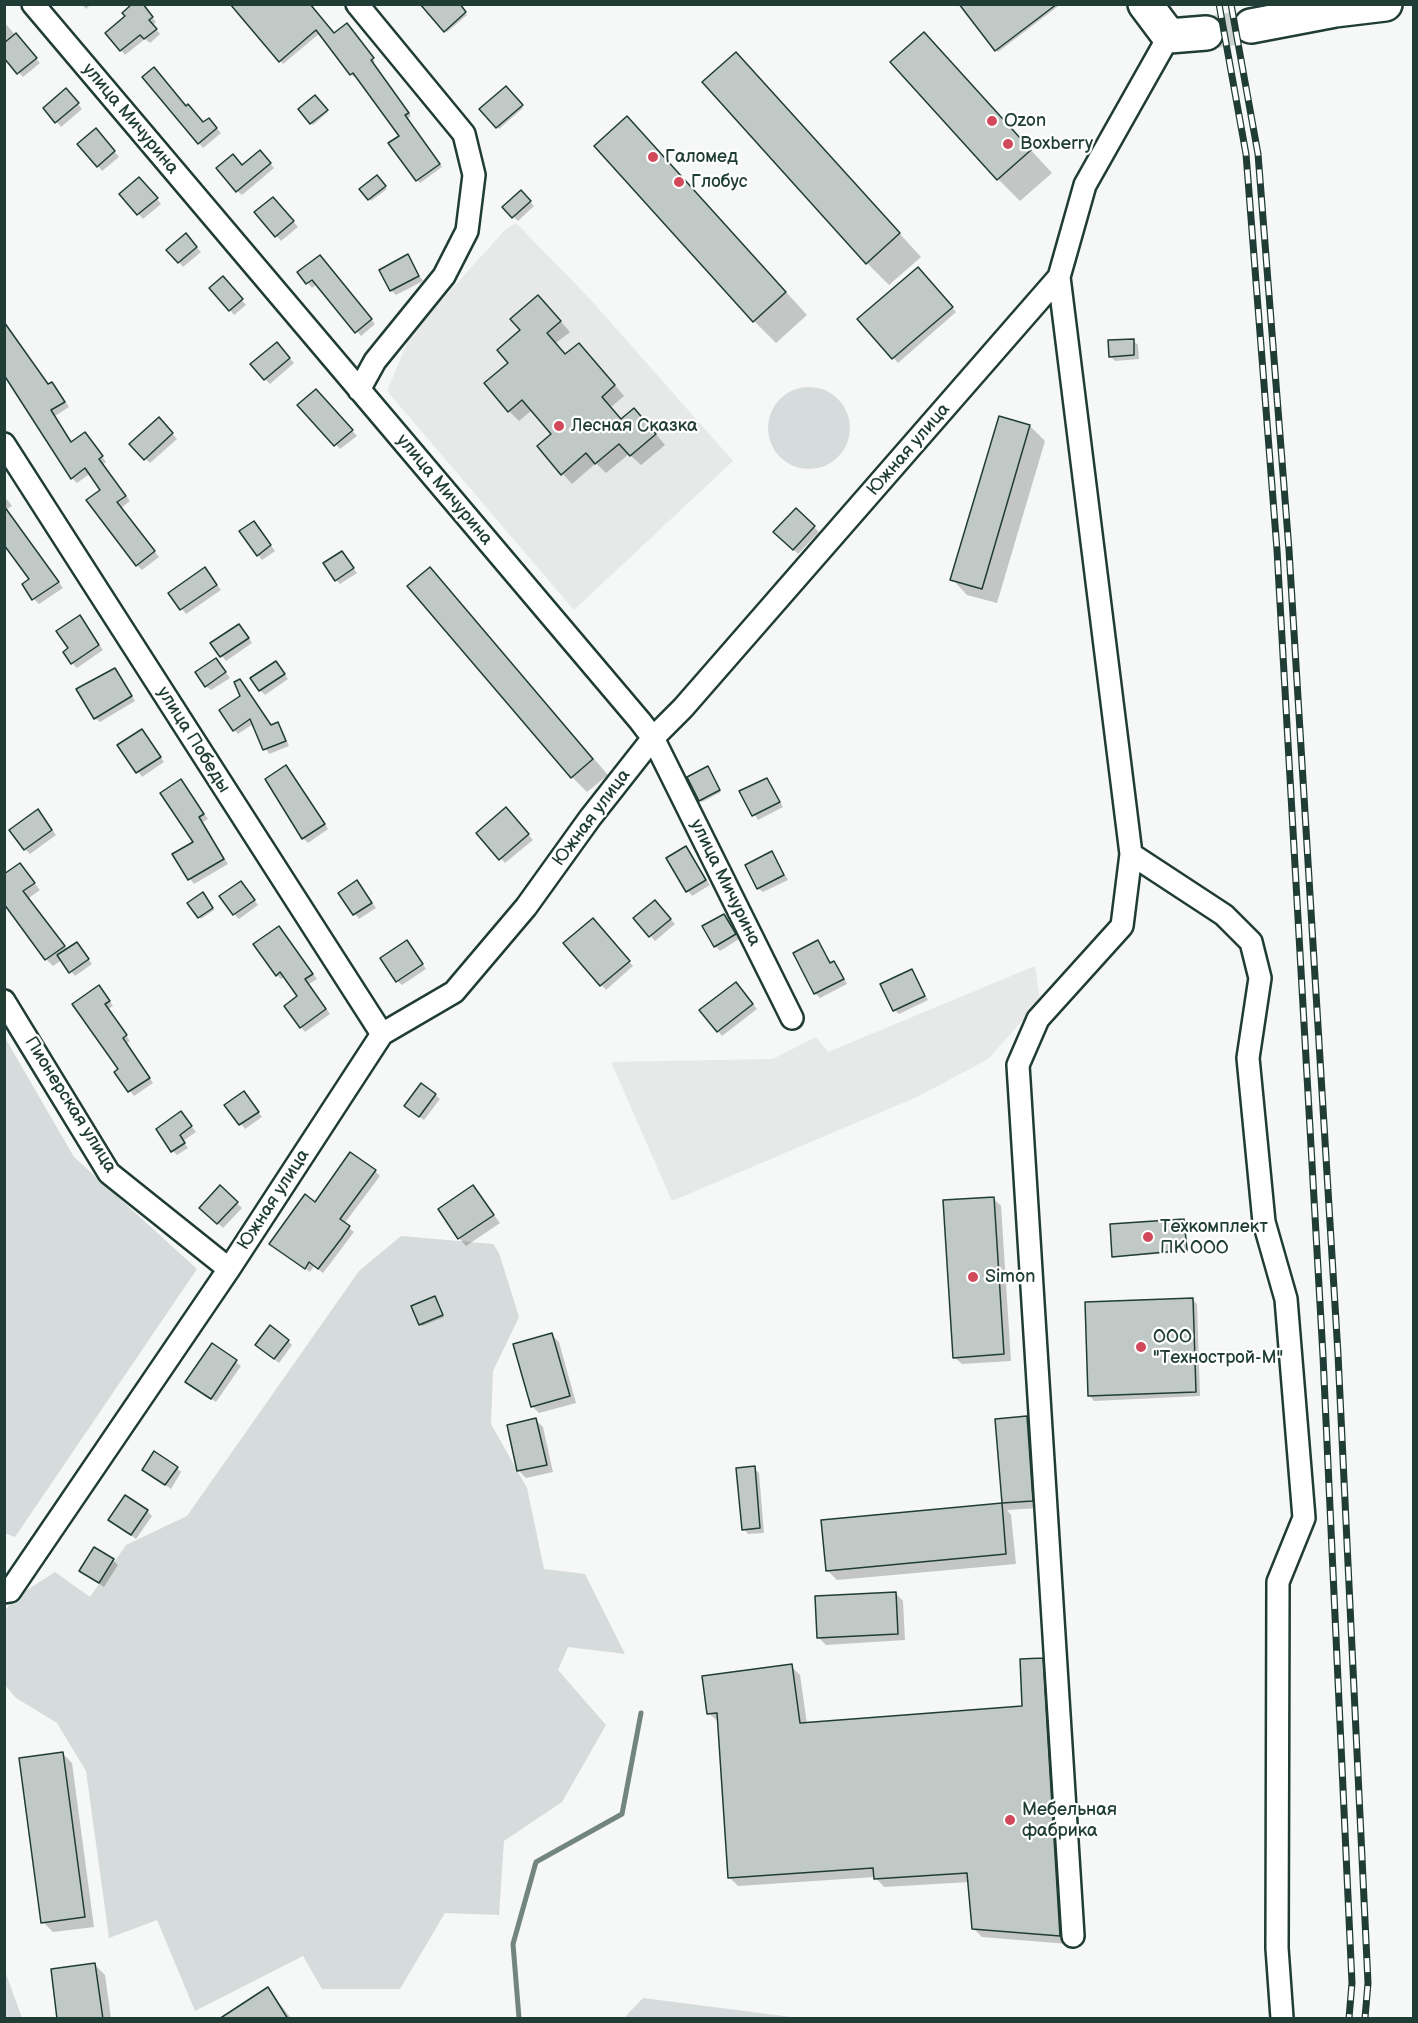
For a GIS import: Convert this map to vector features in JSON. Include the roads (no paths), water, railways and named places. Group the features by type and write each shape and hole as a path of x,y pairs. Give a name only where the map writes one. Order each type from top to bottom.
{"main road":[{"path":"1145,4 1169,36 1206,33"},
{"path":"1251,26 1335,9 1385,4"}],"street":[{"name":"улица Мичурина","path":"33,4 653,738 792,1018"},
{"path":"357,4 464,134 474,175 467,231 444,276 375,361 359,390"},
{"name":"Южная улица","path":"4,1592 10,1591 229,1269 382,1034 454,992 526,907 590,818 653,738 711,677 1059,277 1085,186 1169,36"},
{"path":"1059,277 1131,854 1122,926 1038,1019 1017,1065 1073,1936"},
{"name":"улица Победы","path":"4,444 382,1034"},
{"path":"1131,854 1224,915 1251,942 1260,978 1248,1058 1264,1222 1286,1299 1304,1518 1278,1582 1277,1948 1282,2019"},
{"name":"Пионерская улица","path":"4,1001 109,1173 229,1269"}],"waterway":[{"path":"519,2018 513,1944 536,1862 622,1814 641,1713"}],"tunnel":[{"path":"1206,33 1251,26"}],"railway":[{"path":"1219,4 1246,154 1277,550 1323,1356 1352,1983 1349,2018"},
{"path":"1231,4 1258,154 1289,550 1338,1354 1368,1983 1365,2018"}],"place":[{"name":"Ozon","path":"992,121"},
{"name":"Boxberry","path":"1008,144"},
{"name":"Галомед","path":"653,157"},
{"name":"Глобус","path":"679,182"},
{"name":"Лесная Сказка","path":"559,426"},
{"name":"Техкомплект ПК ООО","path":"1148,1237"},
{"name":"Simon","path":"973,1277"},
{"name":"ООО \"Технострой-М\"","path":"1141,1347"},
{"name":"Мебельная фабрика","path":"1010,1820"}]}
